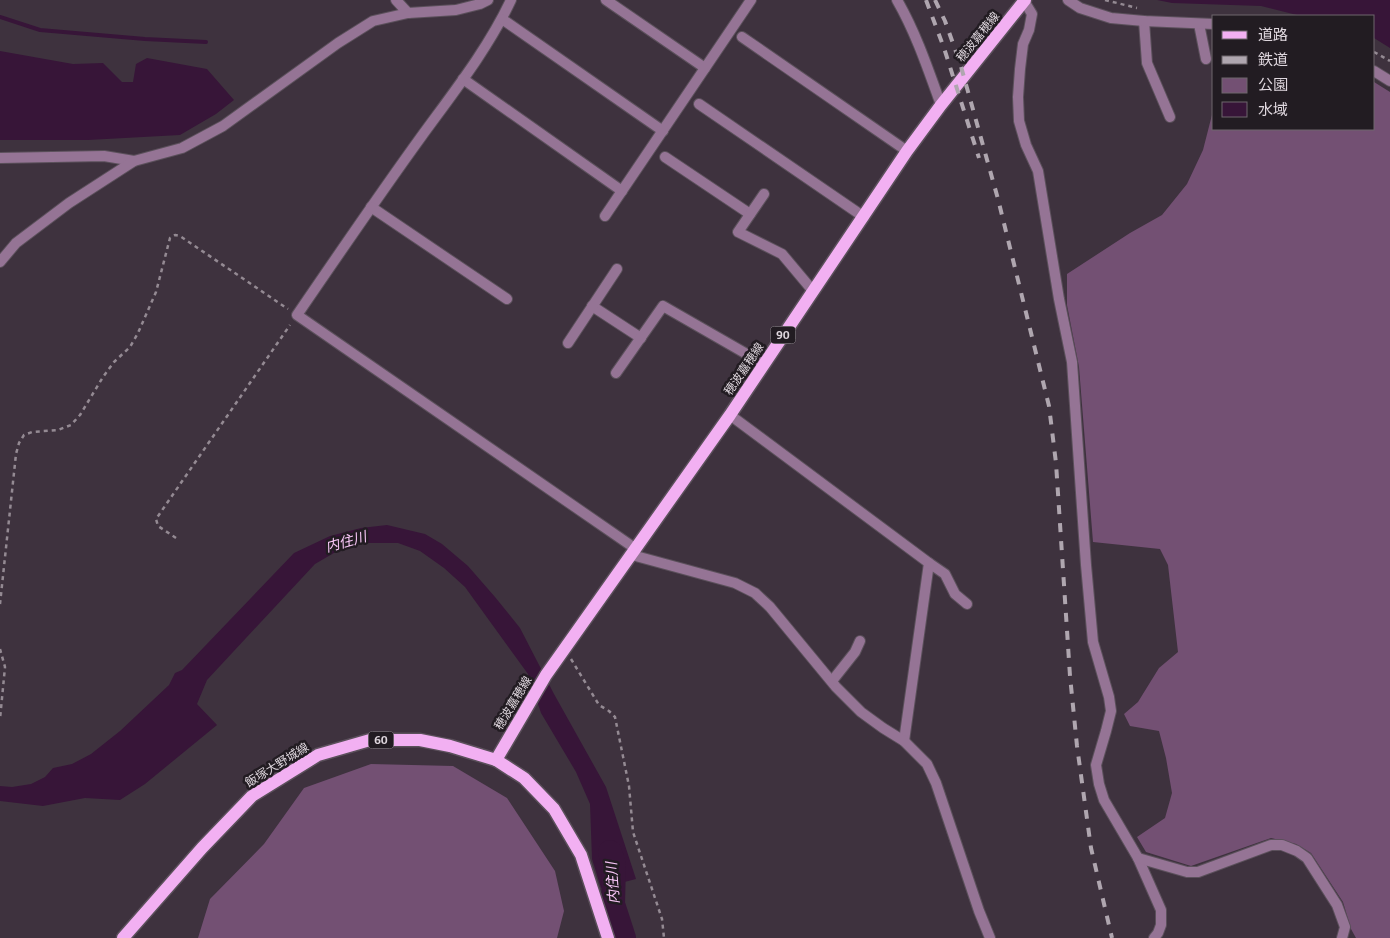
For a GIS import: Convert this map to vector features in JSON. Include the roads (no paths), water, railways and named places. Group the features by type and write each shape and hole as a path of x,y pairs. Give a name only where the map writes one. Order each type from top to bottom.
{"main road":[{"name":"穂波嘉穂線","path":"496,760 546,674 730,415 907,150 1025,1"},
{"name":"飯塚大野城線","path":"123,938 202,848 252,796 318,754 370,740 420,740 450,746 496,760 524,778 554,810 582,855 608,938"}],"street":[{"path":"396,0 408,13"},
{"path":"0,262 16,243 61,208 134,161 182,148 224,126 345,39 374,21 408,13 456,10 488,0"},
{"path":"511,0 502,19 462,79 297,315 634,552 735,583 755,593 770,607 832,681 861,712 904,741 927,764 936,783 989,938"},
{"path":"606,0 705,68"},
{"path":"897,0 915,36 941,105"},
{"path":"1068,0 1080,8 1111,18 1212,24"},
{"path":"605,216 705,68 747,1"},
{"path":"1025,1 1032,14 1029,30 1023,44 1018,97 1019,121 1026,145 1038,171 1059,299 1072,362 1093,642 1109,696 1111,711 1096,765 1104,800 1138,858 1162,910 1161,925 1154,938"},
{"path":"502,19 663,131"},
{"path":"1144,21 1147,63 1170,117"},
{"path":"1199,24 1206,60"},
{"path":"742,37 907,150"},
{"path":"1375,72 1390,81"},
{"path":"462,79 622,191"},
{"path":"699,104 864,217"},
{"path":"0,158 104,156 134,161"},
{"path":"665,157 750,214"},
{"path":"764,194 738,232 782,254 813,291"},
{"path":"371,207 507,299"},
{"path":"568,343 617,269"},
{"path":"592,306 641,338"},
{"path":"616,373 664,306 764,364"},
{"path":"730,415 945,574 955,594 967,604"},
{"path":"904,741 929,563"},
{"path":"832,681 855,652 860,642"},
{"path":"1138,858 1193,873 1271,845 1282,845 1297,851 1307,858 1337,905 1345,927 1342,938"}],"water":[{"path":"1157,0 1390,0 1390,48 1375,39 1375,15 1297,15 1261,6 1172,3"},
{"path":"0,51 73,64 103,63 122,82 133,82 136,64 147,58 207,69 234,100 216,114 180,135 88,140 0,140"},
{"path":"387,525 425,534 442,544 468,566 520,628 606,787 636,879 601,888 592,859 590,804 576,772 541,713 528,674 465,587 444,568 420,551 398,543 358,543 339,550 315,564 207,680 197,704 217,725 145,784 120,800 85,798 43,806 0,801 0,786 12,787 31,784 45,777 53,768 72,764 91,754 120,731 169,685 175,673 182,670 294,553 330,536 361,528"}],"waterway":[{"path":"0,17 40,30 206,42"},
{"name":"内住川","path":"610,852 614,865 613,904 624,938"}],"railway":[{"path":"926,0 944,48 979,158"},
{"path":"935,0 945,21 960,63 998,199 1049,406 1056,463 1070,676 1077,746 1091,848 1112,938"}]}
